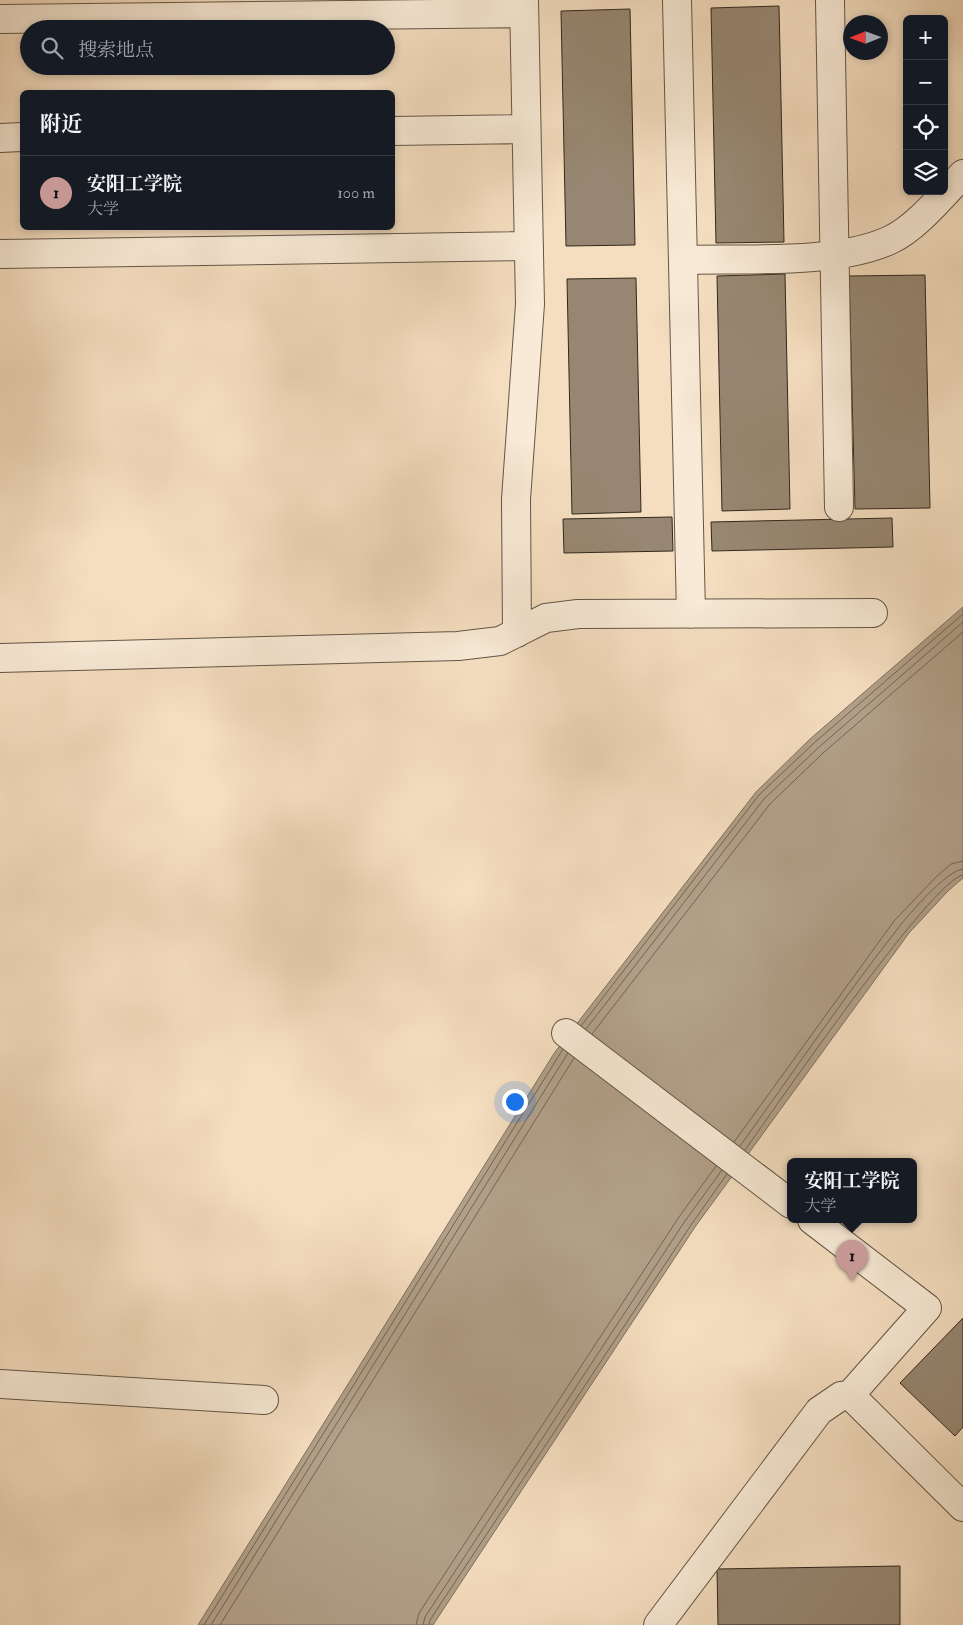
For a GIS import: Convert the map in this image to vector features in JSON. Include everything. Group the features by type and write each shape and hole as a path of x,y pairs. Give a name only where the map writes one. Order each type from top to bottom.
{"street":[{"path":"677,0 691,614"},
{"path":"830,0 839,507"},
{"path":"0,19 524,6 530,304 516,499 518,633"},
{"path":"395,131 526,129"},
{"path":"0,138 20,137"},
{"path":"682,260 835,256 890,240 926,214 960,182"},
{"path":"0,254 529,246"},
{"path":"0,658 458,646 500,641 546,618 578,614 873,613"},
{"path":"571,1038 787,1201"},
{"path":"658,1625 819,1411 841,1396 850,1395 927,1308 816,1223"},
{"path":"0,1384 264,1400"},
{"path":"850,1395 963,1507"}],"water":[{"path":"963,607 963,878 948,891 909,933 695,1227 433,1625 198,1625 555,1052 756,792 810,739"}],"building":[{"path":"779,6 784,242 716,243 711,8"},
{"path":"630,9 635,245 566,246 561,11"},
{"path":"785,274 790,509 722,511 717,276"},
{"path":"925,275 930,508 855,509 849,276"},
{"path":"636,278 641,512 572,514 567,279"},
{"path":"672,517 673,551 564,553 563,519"},
{"path":"892,518 893,547 712,551 711,522"},
{"path":"963,1318 963,1427 955,1436 900,1383"},
{"path":"900,1566 900,1625 718,1625 717,1569"}],"place":[{"name":"安阳工学院","path":"852,1281"}]}
